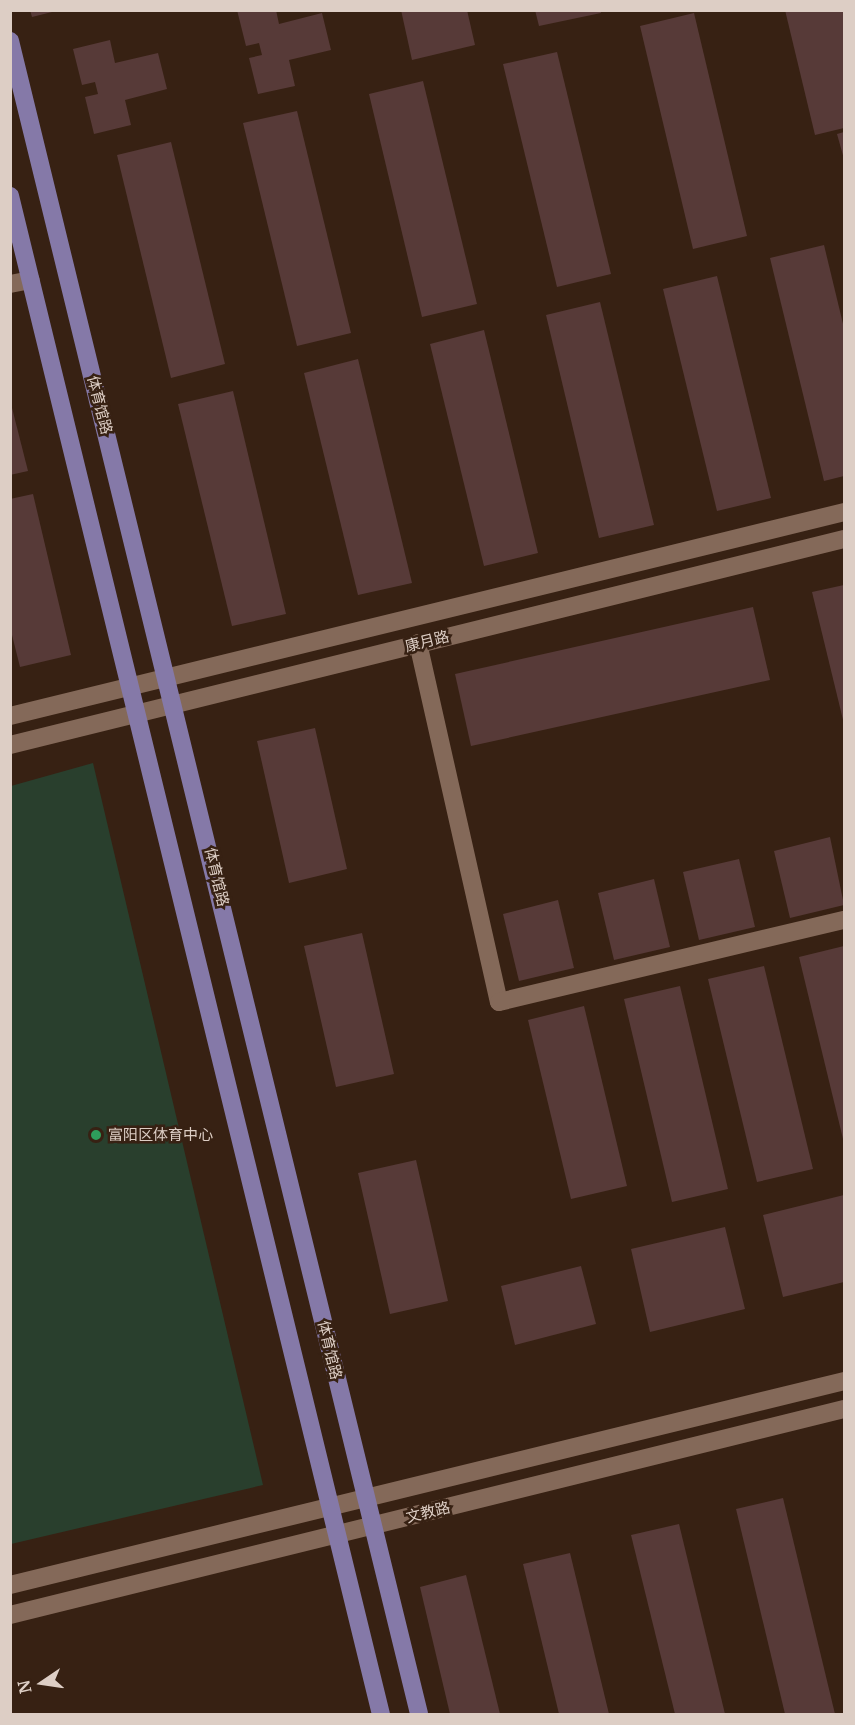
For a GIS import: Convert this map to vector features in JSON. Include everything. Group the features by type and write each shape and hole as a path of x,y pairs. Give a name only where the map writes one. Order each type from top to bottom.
{"main road":[{"name":"体育馆路","path":"10,41 176,703 371,1526 419,1714"},
{"path":"10,196 133,686 334,1535 381,1714"}],"street":[{"path":"10,284 31,280"},
{"name":"康月路","path":"10,716 844,512"},
{"name":"康月路","path":"10,745 844,539"},
{"path":"418,644 499,1002 844,920"},
{"name":"文教路","path":"10,1585 844,1381"},
{"name":"文教路","path":"10,1615 844,1409"}],"green space":[{"name":"富阳区体育中心","path":"93,763 263,1485 11,1544 11,786"}],"building":[{"path":"30,10 56,10 56,11 32,17"},
{"path":"237,10 276,10 279,24 322,13 331,50 289,60 295,86 258,94 249,58 262,55 259,43 246,46"},
{"path":"401,10 467,10 475,45 412,60"},
{"path":"535,10 600,10 601,13 539,26"},
{"path":"785,10 844,10 844,128 815,135"},
{"path":"694,13 747,236 693,249 640,26"},
{"path":"110,40 115,63 158,53 167,89 125,100 131,125 94,134 85,97 98,94 95,82 82,85 73,49"},
{"path":"557,52 611,274 557,287 503,64"},
{"path":"423,81 477,304 422,317 369,94"},
{"path":"297,111 351,333 297,346 243,123"},
{"path":"844,132 844,159 837,134"},
{"path":"171,142 225,364 171,378 117,155"},
{"path":"824,245 844,328 844,476 824,481 770,258"},
{"path":"717,276 771,498 717,511 663,289"},
{"path":"600,302 654,525 599,538 546,315"},
{"path":"484,330 538,553 484,566 430,344"},
{"path":"358,359 412,583 358,595 304,373"},
{"path":"233,391 286,614 232,626 178,404"},
{"path":"10,400 28,471 10,475"},
{"path":"33,494 71,655 20,667 10,627 10,499"},
{"path":"844,585 844,724 812,592"},
{"path":"753,607 770,680 471,746 455,674"},
{"path":"315,728 347,869 289,883 257,741"},
{"path":"830,837 844,905 790,918 774,851"},
{"path":"739,859 755,927 699,940 683,872"},
{"path":"654,879 670,947 614,960 598,893"},
{"path":"558,900 574,968 519,981 503,914"},
{"path":"362,933 394,1074 336,1087 304,946"},
{"path":"844,946 844,1143 799,957"},
{"path":"764,966 813,1169 757,1182 708,979"},
{"path":"680,986 728,1189 672,1202 624,999"},
{"path":"584,1006 627,1186 571,1199 528,1020"},
{"path":"416,1160 448,1301 390,1314 358,1173"},
{"path":"844,1195 844,1282 783,1297 763,1215"},
{"path":"725,1227 745,1309 650,1332 631,1249"},
{"path":"581,1266 596,1324 515,1345 501,1286"},
{"path":"783,1498 835,1714 785,1714 736,1509"},
{"path":"679,1524 725,1714 675,1714 631,1535"},
{"path":"570,1553 609,1714 559,1714 523,1564"},
{"path":"466,1575 500,1714 450,1714 420,1587"}],"place":[{"name":"富阳区体育中心","path":"96,1135"}]}
